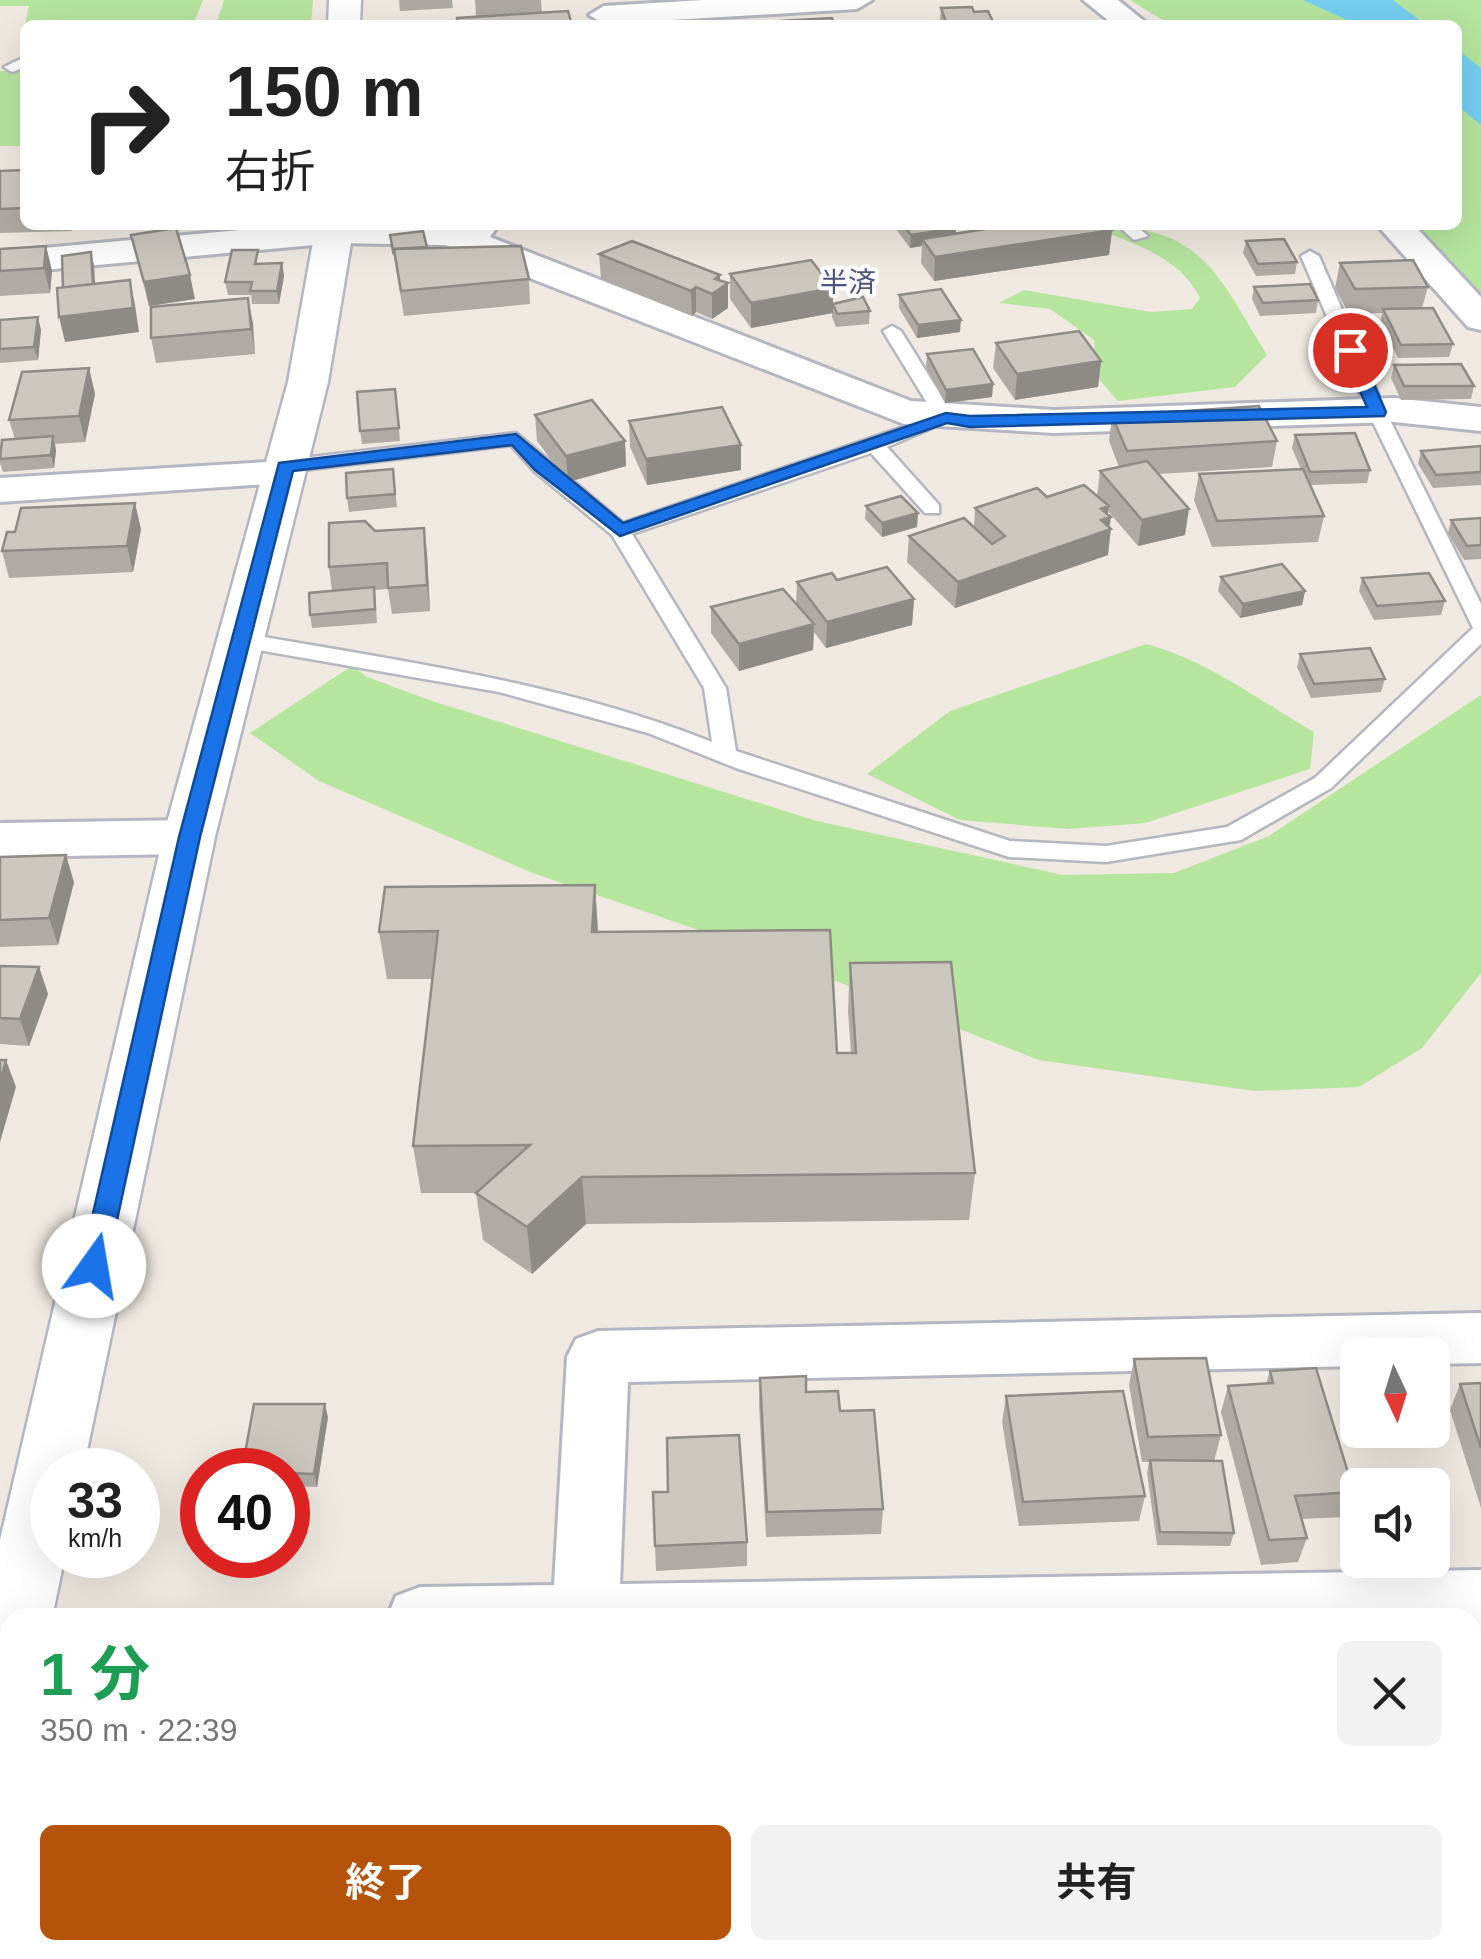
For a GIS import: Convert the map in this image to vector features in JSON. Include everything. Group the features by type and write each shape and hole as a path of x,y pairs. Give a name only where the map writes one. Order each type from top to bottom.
{"street":[{"path":"604,13 858,0"},
{"path":"1098,0 1127,20"},
{"path":"1126,0 1154,20"},
{"path":"0,262 315,230"},
{"path":"19,1608 189,837 308,382 335,230"},
{"path":"373,230 450,234 478,230"},
{"path":"1400,230 1481,319"},
{"path":"450,234 904,412 970,422 1378,412 1459,413 1481,419"},
{"path":"0,490 285,470"},
{"path":"0,840 189,837"},
{"path":"585,1608 598,1356 1481,1338"},
{"path":"1033,1608 1481,1600"}],"lane":[{"path":"241,640 500,685 656,728 725,755 1009,849 1106,854 1233,834 1323,783 1481,629 1378,412 1310,256"},
{"path":"620,530 946,418 892,331"},
{"path":"285,470 516,440 541,466 620,530 715,688 725,755"},
{"path":"875,445 932,509"}],"green space":[{"path":"0,0 203,0 195,20 26,20 29,6 0,6"},
{"path":"224,0 313,0 311,20 218,20"},
{"path":"1130,0 1481,0 1481,303 1415,230 1462,230 1462,20 1163,20"},
{"path":"0,71 20,71 20,146 0,146"},
{"path":"1100,230 1141,230 1180,243 1200,257 1232,298 1267,355 1235,387 1118,401 1096,376 1094,340 1050,309 999,303 1024,290 1151,312 1192,309 1200,298 1191,283 1166,261"},
{"path":"1146,644 1212,671 1314,732 1310,769 1145,823 1068,829 960,820 867,774 950,711"},
{"path":"352,666 367,677 432,701 817,821 1063,875 1174,873 1269,836 1481,695 1481,973 1422,1048 1359,1087 1254,1091 1039,1060 745,946 530,872 319,781 250,733"}],"water":[{"path":"1303,0 1393,0 1419,20 1347,20"},
{"path":"1462,53 1481,68 1481,125 1462,109"}],"building":[{"path":"972,7 974,12 988,11 992,20 945,20 941,8"},
{"path":"568,11 571,20 457,20"},
{"path":"20,170 20,208 0,209 0,171"},
{"path":"177,230 190,275 144,282 131,235"},
{"path":"907,230 943,230 911,235"},
{"path":"979,230 1112,230 935,257 922,239"},
{"path":"423,231 427,247 393,251 390,235"},
{"path":"1284,239 1297,262 1258,264 1246,241"},
{"path":"632,241 720,275 715,279 728,283 712,294 696,287 691,291 599,254"},
{"path":"46,246 44,268 0,271 0,249"},
{"path":"521,246 529,279 401,291 394,249"},
{"path":"232,250 258,250 255,264 282,263 277,291 250,291 252,282 225,282"},
{"path":"91,252 93,284 63,288 62,256"},
{"path":"811,260 833,288 751,303 730,274"},
{"path":"1413,260 1428,287 1355,289 1340,263"},
{"path":"130,280 133,308 59,317 57,288"},
{"path":"1310,284 1318,300 1263,303 1254,287"},
{"path":"941,289 961,320 918,325 899,295"},
{"path":"863,297 870,311 837,314 833,304"},
{"path":"248,298 251,329 151,338 151,307"},
{"path":"1433,308 1453,344 1401,345 1383,309"},
{"path":"38,317 34,347 0,349 0,320"},
{"path":"1079,331 1101,361 1017,374 996,343"},
{"path":"973,349 993,384 946,390 927,354"},
{"path":"1461,364 1474,386 1404,386 1394,365"},
{"path":"89,368 79,416 9,420 22,372"},
{"path":"395,389 399,428 360,431 357,392"},
{"path":"592,400 625,441 566,456 535,415"},
{"path":"1259,406 1277,441 1127,451 1112,416"},
{"path":"722,407 741,445 646,459 629,421"},
{"path":"1355,433 1370,470 1310,472 1295,435"},
{"path":"53,436 51,455 0,459 2,440"},
{"path":"1481,446 1481,472 1436,475 1421,451"},
{"path":"1147,461 1189,509 1142,520 1100,471"},
{"path":"393,469 395,494 347,498 346,473"},
{"path":"1303,469 1324,516 1217,521 1199,474"},
{"path":"1084,485 1109,506 1101,509 1111,517 1101,520 1111,529 958,582 909,536 964,518 992,544 1005,536 975,508 1037,488 1047,497"},
{"path":"901,496 918,513 882,523 866,506"},
{"path":"135,503 127,546 2,551 7,532 15,532 21,508"},
{"path":"1481,518 1481,545 1467,546 1451,520"},
{"path":"365,521 375,531 424,528 427,585 388,588 387,563 329,567 329,523"},
{"path":"1282,564 1305,591 1243,604 1221,577"},
{"path":"887,567 914,599 827,622 797,582 832,573 837,580"},
{"path":"1429,573 1445,601 1377,606 1362,578"},
{"path":"374,587 375,609 310,615 309,593"},
{"path":"783,589 814,624 739,644 711,607"},
{"path":"1370,648 1385,679 1314,684 1300,654"},
{"path":"66,855 49,918 0,920 0,857"},
{"path":"595,885 592,932 830,930 837,1053 856,1053 850,963 951,962 975,1173 582,1177 527,1227 476,1193 530,1145 413,1146 438,931 379,932 385,887"},
{"path":"0,966 39,967 20,1019 0,1018"},
{"path":"0,1060 6,1060 0,1082"},
{"path":"1206,1358 1221,1435 1148,1437 1134,1359"},
{"path":"1316,1368 1347,1468 1340,1468 1340,1493 1295,1496 1307,1538 1269,1540 1228,1386 1273,1383 1270,1371"},
{"path":"806,1376 806,1392 838,1391 840,1411 874,1410 883,1509 767,1512 760,1378"},
{"path":"1481,1383 1481,1448 1460,1384"},
{"path":"1123,1391 1145,1496 1023,1502 1006,1396"},
{"path":"254,1404 325,1404 314,1474 310,1474 310,1448 246,1448"},
{"path":"739,1435 747,1542 655,1546 653,1492 668,1492 667,1438"},
{"path":"1150,1460 1222,1461 1234,1533 1160,1532"}],"district":[{"name":"半済","path":"848,282"}],"route":[{"path":"94,1266 189,837 286,466 516,440 541,466 620,530 946,418 970,422 1378,412 1350,350"}]}
